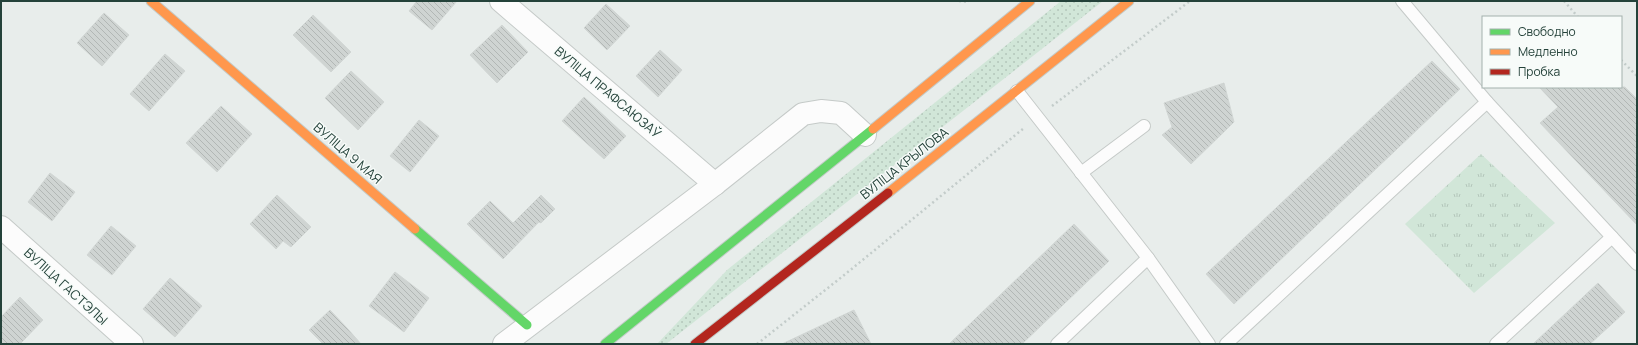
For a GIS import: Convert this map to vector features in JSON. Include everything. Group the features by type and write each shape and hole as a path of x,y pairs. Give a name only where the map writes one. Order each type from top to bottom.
{"main road":[{"name":"ВУЛІЦА 9 МАЯ","path":"151,1 527,325"},
{"path":"605,344 1030,1"},
{"name":"ВУЛІЦА КРЫЛОВА","path":"695,344 1129,1"}],"street":[{"name":"ВУЛІЦА ПРАФСАЮЗАЎ","path":"501,1 715,184"},
{"path":"504,344 527,325 715,184 803,114 821,111 841,113 865,135"},
{"name":"ВУЛІЦА ГАСТЭЛЫ","path":"1,228 132,344"}],"lane":[{"path":"1402,1 1487,102 1637,264"},
{"path":"1017,91 1148,258 1209,344"},
{"path":"1226,344 1487,102"},
{"path":"1081,173 1144,126"},
{"path":"1496,344 1612,237"},
{"path":"1057,344 1148,258"}],"path":[{"path":"959,1 969,2"},
{"path":"757,344 1037,118 1190,1"},
{"path":"1564,1 1577,16"},
{"path":"1622,61 1637,76"}],"green space":[{"path":"1061,1 1103,1 666,344 657,344 727,270"},
{"path":"1481,154 1555,223 1474,293 1405,224"}],"building":[{"path":"417,1 457,1 432,30 409,11"},
{"path":"606,4 630,26 607,50 584,28"},
{"path":"104,13 129,35 102,66 77,43"},
{"path":"313,15 351,52 331,72 293,35"},
{"path":"502,25 528,52 497,83 470,55"},
{"path":"660,50 682,70 658,97 636,76"},
{"path":"165,54 185,71 149,111 130,94"},
{"path":"1432,61 1460,89 1234,304 1206,274"},
{"path":"351,71 384,102 358,130 325,98"},
{"path":"1224,83 1234,122 1191,164 1162,135 1172,127 1164,103"},
{"path":"1625,87 1637,99 1637,225 1540,123 1558,107 1540,88"},
{"path":"584,97 626,136 604,159 562,121"},
{"path":"221,106 252,134 217,172 186,143"},
{"path":"419,120 439,136 410,172 390,156"},
{"path":"50,173 75,192 52,221 28,202"},
{"path":"277,195 311,227 291,247 283,241 276,249 250,224"},
{"path":"541,195 555,209 541,223 539,222 503,259 467,224 490,201 513,223"},
{"path":"1074,224 1109,261 1022,344 949,344"},
{"path":"111,226 136,246 112,275 87,255"},
{"path":"395,272 429,298 404,332 369,306"},
{"path":"170,278 202,306 175,337 143,309"},
{"path":"1598,283 1625,312 1590,344 1533,344"},
{"path":"20,297 43,320 20,344 1,344 1,317"},
{"path":"330,310 361,344 323,344 309,330"},
{"path":"854,310 871,344 782,344"}],"traffic: fast":[{"path":"605,344 873,129"},
{"path":"415,229 527,325"}],"traffic: slow":[{"path":"151,1 415,229"},
{"path":"873,129 1030,1"},
{"path":"888,193 1129,1"}],"traffic: jam":[{"path":"695,344 888,193"}]}
